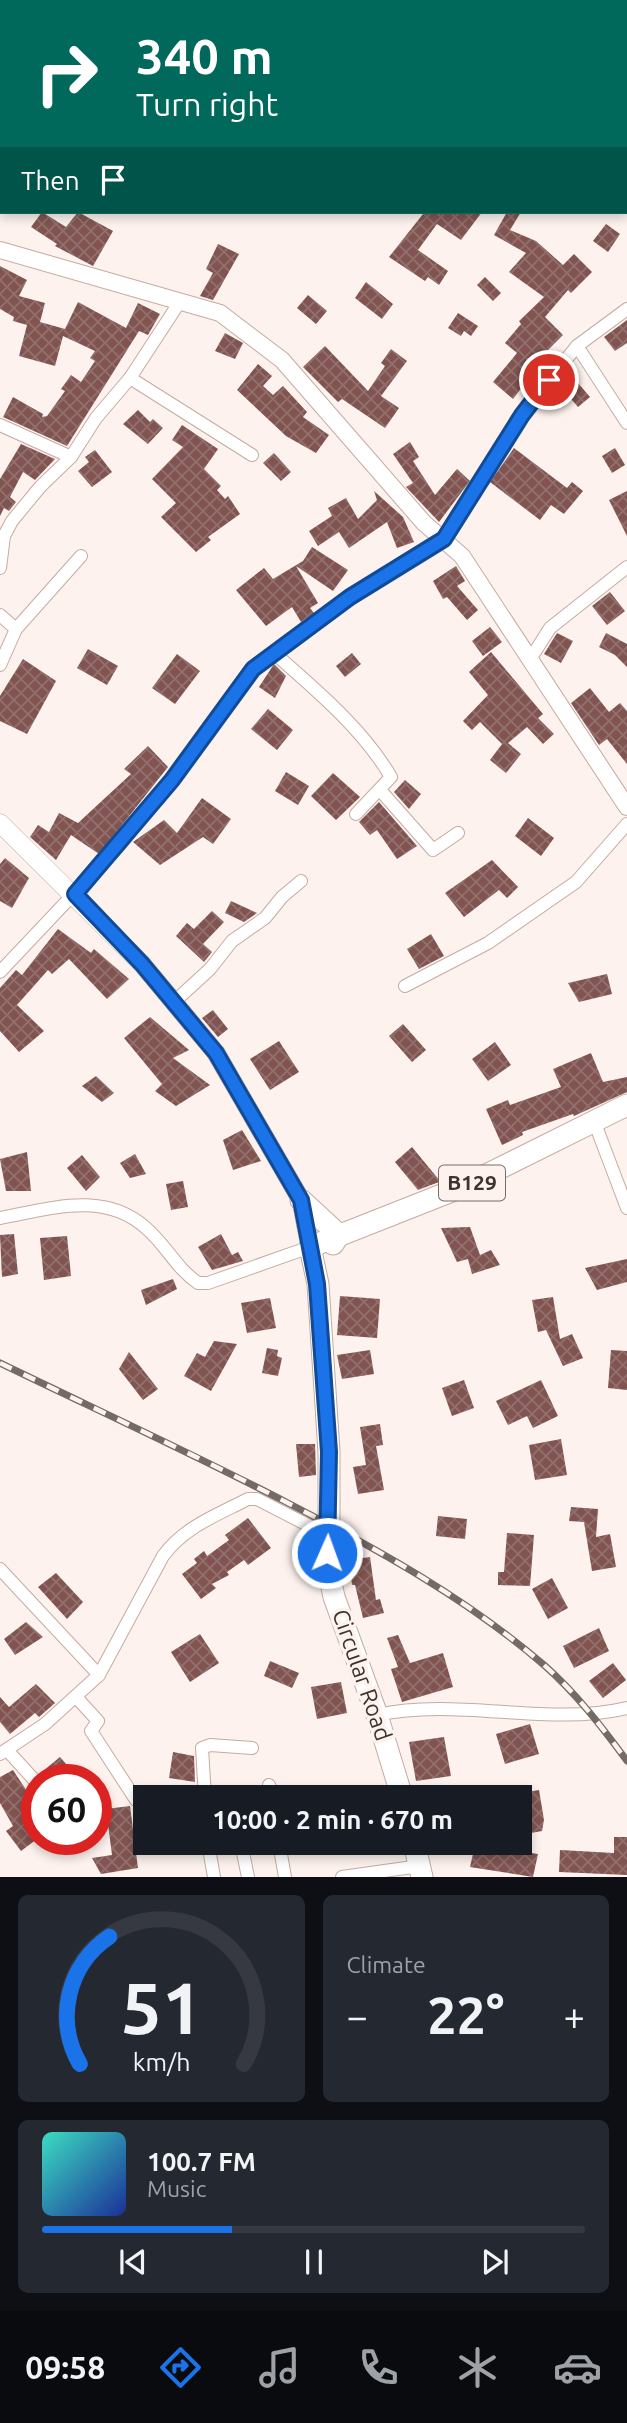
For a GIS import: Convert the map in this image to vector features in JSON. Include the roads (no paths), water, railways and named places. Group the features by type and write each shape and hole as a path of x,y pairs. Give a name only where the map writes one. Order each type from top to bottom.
{"main road":[{"name":"Circular Road","path":"0,823 75,894 142,964 216,1053 301,1200 317,1284 329,1452 327,1535 334,1597 377,1715 398,1785"},
{"name":"B129","path":"310,1247 462,1188 627,1105"},
{"path":"301,1200 339,1235 322,1262 317,1284"}],"street":[{"path":"0,250 220,313 282,360 424,523 462,556 627,807"},
{"path":"0,568 4,536 12,521 40,486 71,457 96,418 130,378 179,303"},
{"path":"0,972 75,894 172,780 253,669 350,597 444,539 522,415 577,346 627,309"},
{"path":"577,346 627,424"},
{"path":"130,378 252,455"},
{"path":"0,425 71,457"},
{"path":"0,665 16,629 81,556"},
{"path":"529,661 550,628 627,566"},
{"path":"0,615 16,629"},
{"path":"274,653 332,707 382,761 391,777 356,814"},
{"path":"380,790 433,850 458,833"},
{"path":"405,986 488,943 576,882 627,824"},
{"path":"174,1002 210,969 232,941 265,918 282,897 302,881"},
{"path":"593,1121 627,1208"},
{"path":"0,1217 81,1204 107,1207 145,1226 174,1262 198,1283 208,1283 310,1247"},
{"path":"21,1768 4,1752 46,1724 99,1675 172,1543 202,1521 248,1499 257,1499 327,1535"},
{"path":"0,1569 99,1675"},
{"path":"76,1697 98,1721 91,1731 133,1795"},
{"path":"377,1715 408,1708 545,1713 590,1713 627,1708"},
{"path":"204,1785 202,1748 210,1745 252,1748"},
{"path":"210,1855 214,1877"},
{"path":"243,1855 248,1877"},
{"path":"281,1855 285,1877"},
{"path":"342,1877 421,1871"}],"railway":[{"path":"0,1363 286,1502 354,1538 452,1596 514,1641 556,1676 588,1711 627,1761"}]}
